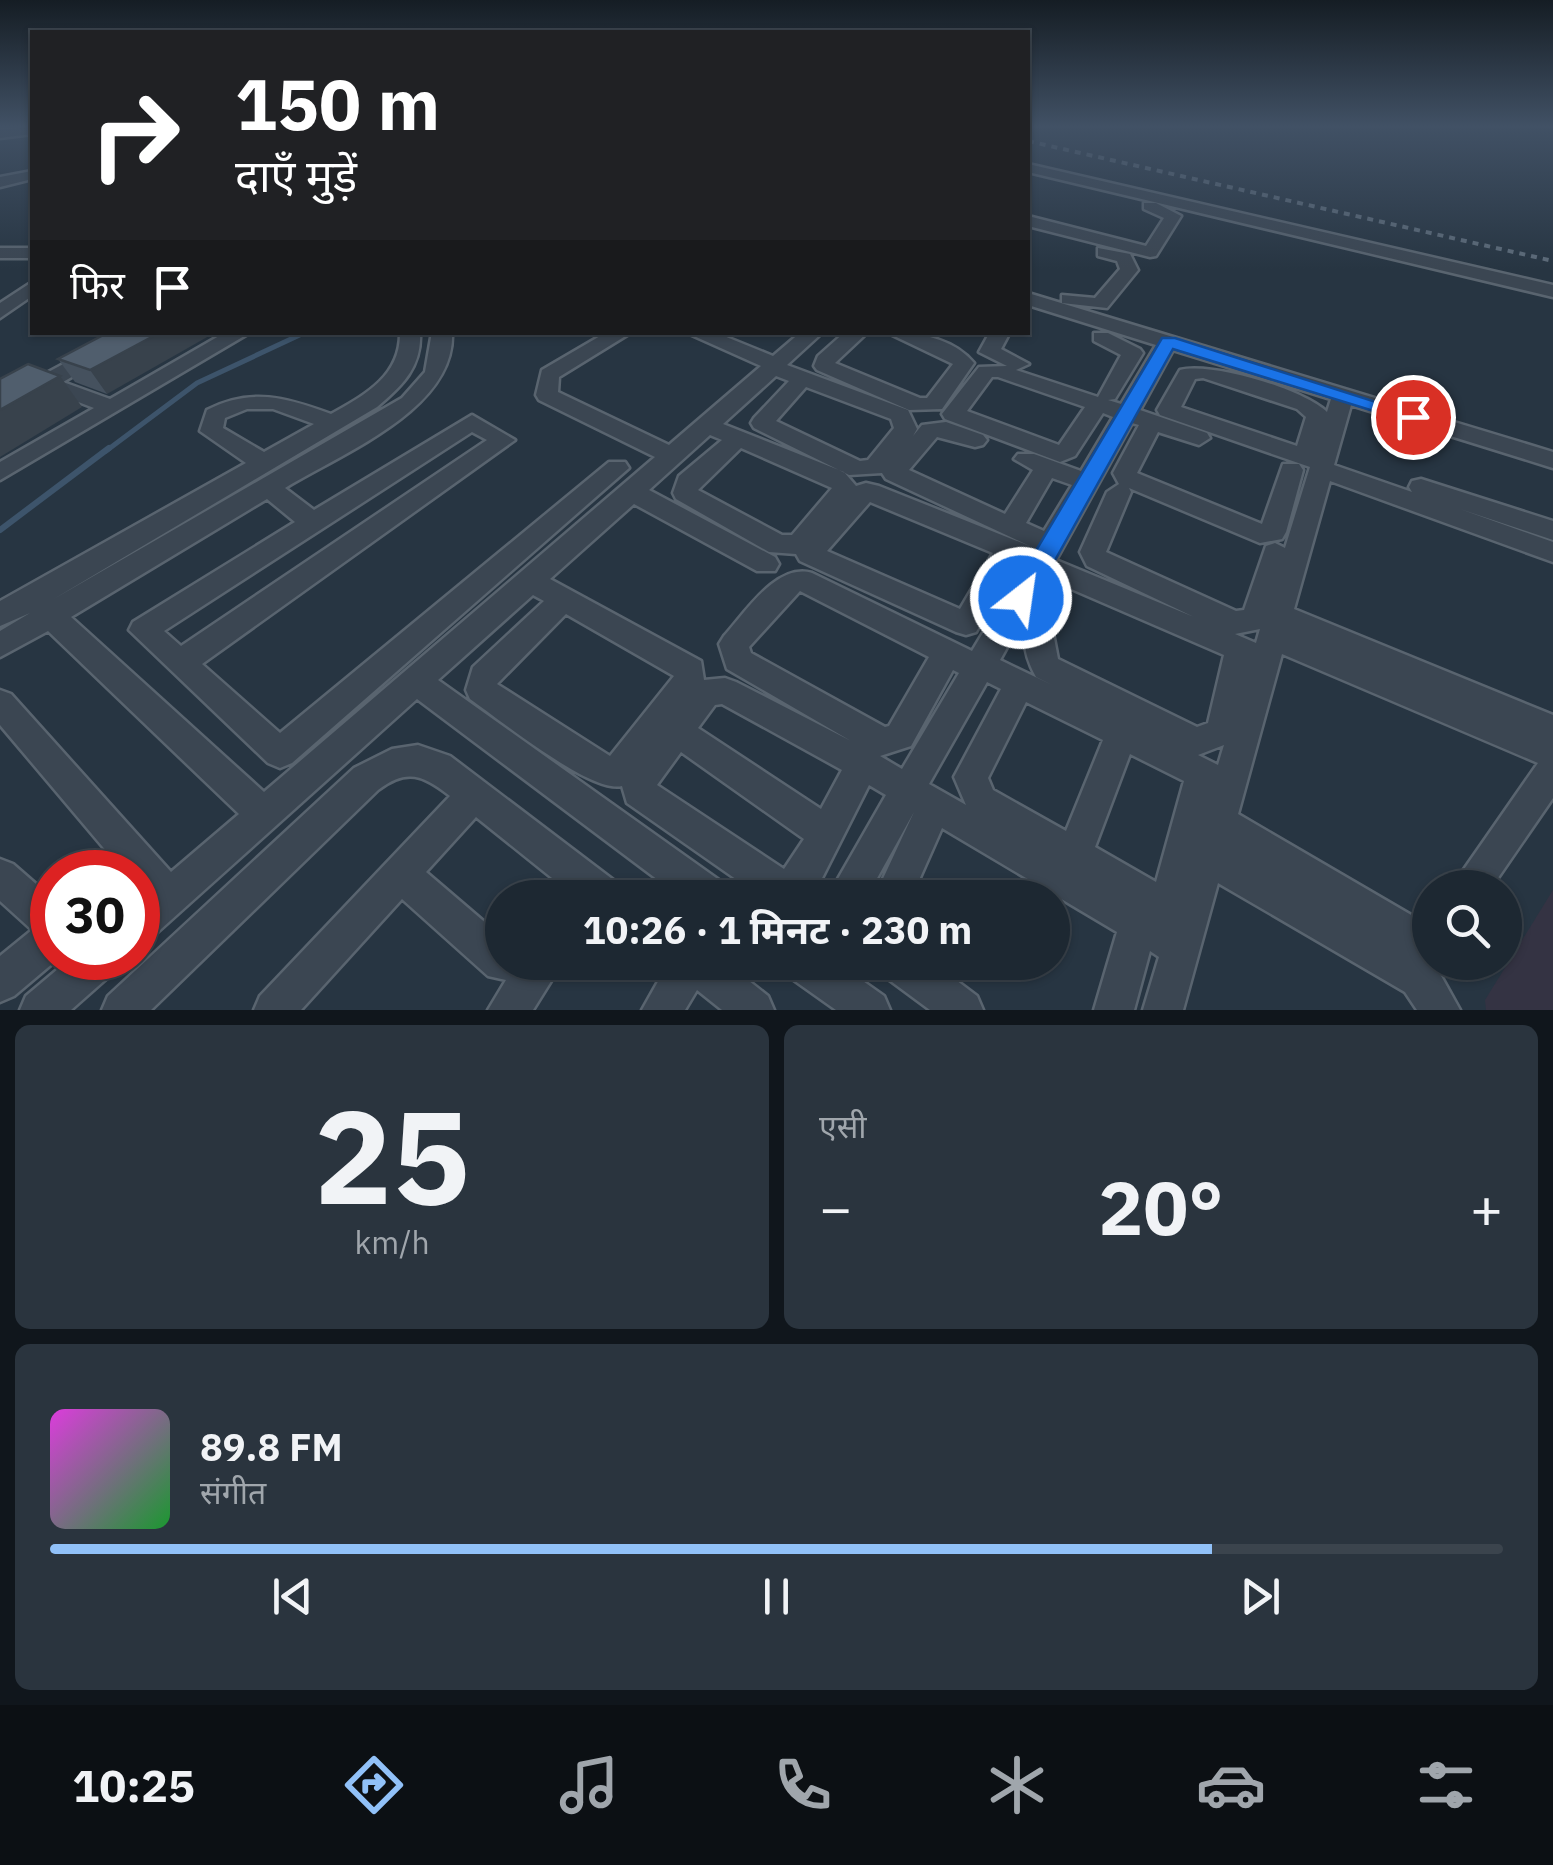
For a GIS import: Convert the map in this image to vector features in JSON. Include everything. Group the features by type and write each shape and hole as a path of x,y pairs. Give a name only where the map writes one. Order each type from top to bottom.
{"street":[{"path":"0,182 30,176"},
{"path":"1030,222 1150,252 1173,216 1168,210 1036,176"},
{"path":"1036,176 1553,291"},
{"path":"1030,231 1124,258 1129,264 1100,304 1085,304 1030,287"},
{"path":"0,240 30,241"},
{"path":"0,312 30,290"},
{"path":"1030,300 1553,460"},
{"path":"1030,316 1130,348 1133,353 1132,406 1125,473 1128,478 1260,534 1273,532 1314,466 1318,415 1305,404 1196,372 1132,406 1060,454 953,414 986,371 994,370 1132,406 1199,438"},
{"path":"0,407 133,335"},
{"path":"0,472 236,335"},
{"path":"266,474 404,373 412,350 410,335"},
{"path":"0,645 40,606 266,474 410,403 433,382 444,356 442,335"},
{"path":"617,335 550,374 547,395 669,463"},
{"path":"702,335 900,415 906,428 875,467 857,470 762,423 803,378"},
{"path":"160,906 669,463 805,335"},
{"path":"855,335 824,366 917,405 934,404 964,363 953,353 904,335"},
{"path":"936,335 969,347 981,344 989,335"},
{"path":"998,335 988,347 994,355 1553,552"},
{"path":"897,880 922,798 981,667 1049,561 1088,481 1168,342"},
{"path":"46,382 112,407"},
{"path":"1020,684 971,778 973,791 981,801 1159,904 1170,897 1265,641 1285,557 1314,466 1343,395"},
{"path":"313,523 266,474 211,431 215,414 245,400 267,399 333,422"},
{"path":"537,408 669,463"},
{"path":"180,663 503,440 472,422 143,630 280,753 617,468"},
{"path":"710,426 739,438 844,484 846,491 799,544 778,545 685,493 688,482 739,438"},
{"path":"1285,557 1119,492 937,428 896,467 899,478 1049,561 1553,754"},
{"path":"1244,453 1314,466 1553,531"},
{"path":"1009,537 866,491 809,554 966,624 1048,468"},
{"path":"1119,492 1093,552 1096,558 1234,622 1255,619 1285,557"},
{"path":"634,493 766,564"},
{"path":"577,502 606,518"},
{"path":"1049,561 1038,631 1038,656 1047,668 1195,742 1222,732 1265,641"},
{"path":"947,653 900,736 883,743 738,660 734,644 792,582 802,580 1216,780"},
{"path":"532,582 690,670 689,685 616,773 600,769 481,690 484,676 564,600"},
{"path":"0,616 40,606"},
{"path":"40,606 264,815"},
{"path":"1265,641 1553,730"},
{"path":"416,682 688,880"},
{"path":"354,690 379,715"},
{"path":"862,764 802,879 782,889 645,799 640,783 706,694 724,691 862,764 1181,948"},
{"path":"0,704 170,897"},
{"path":"676,731 826,833"},
{"path":"1074,856 1122,734"},
{"path":"122,1010 386,764 407,758 424,760 474,795 580,880"},
{"path":"1482,870 1553,770"},
{"path":"1163,1010 1213,839 1216,780"},
{"path":"274,1010 474,795"},
{"path":"859,880 922,798"},
{"path":"1213,839 1412,959"},
{"path":"401,874 485,948"},
{"path":"0,877 30,904"},
{"path":"1114,1010 1139,923"},
{"path":"0,982 30,957"},
{"path":"40,1010 75,980"},
{"path":"662,1010 681,980"},
{"path":"715,980 754,1010"},
{"path":"828,980 870,1010"},
{"path":"922,980 963,1010"}],"shaded area":[{"path":"1553,890 1553,1010 1486,1010 1485,1000 1497,980 1522,980 1522,940"}],"building":[{"path":"103,335 155,335 90,370 58,359"},
{"path":"28,364 60,376 0,410 0,379"}],"waterway":[{"path":"106,451 197,383 300,335"},
{"path":"0,530 109,448"}],"railway":[{"path":"1173,174 1553,261"}],"route":[{"path":"1021,598 1168,342 1413,417"}]}
